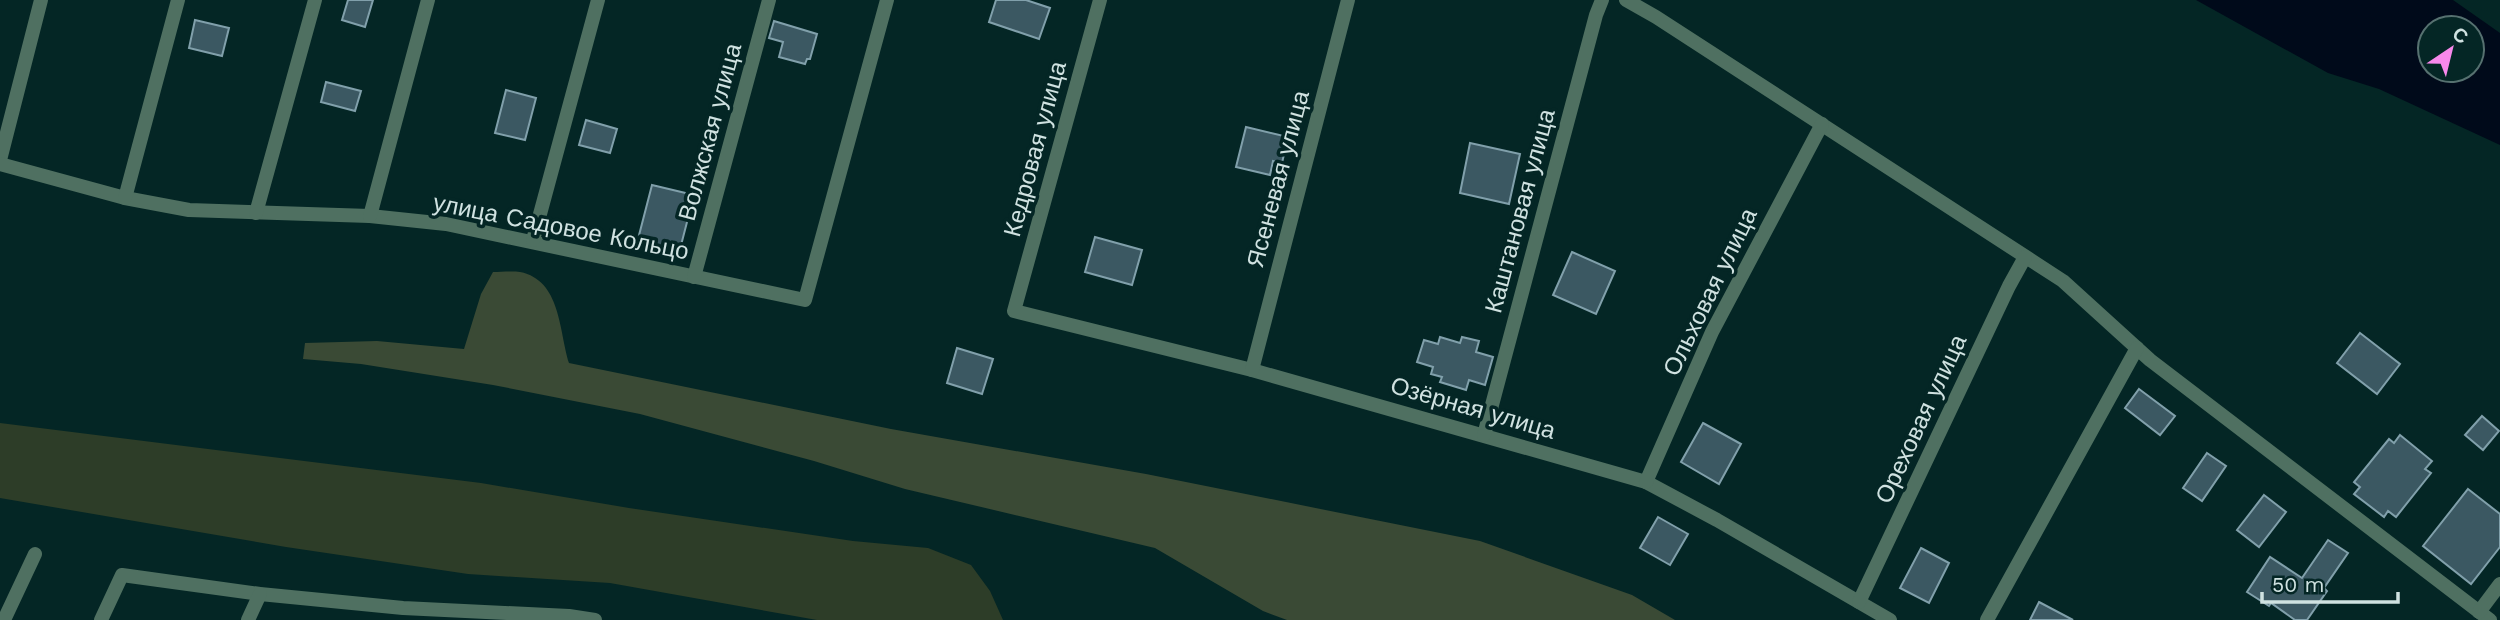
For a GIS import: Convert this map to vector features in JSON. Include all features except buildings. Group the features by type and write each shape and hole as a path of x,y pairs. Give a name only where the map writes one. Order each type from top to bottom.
{"street":[{"path":"0,162 41,0"},
{"path":"125,198 178,0"},
{"path":"256,213 315,0"},
{"path":"370,216 428,0"},
{"path":"533,240 598,0"},
{"name":"Волжская улица","path":"694,276 769,0"},
{"name":"улица Садовое Кольцо","path":"0,162 125,198 189,210 370,216 446,224 533,240 805,300 887,0"},
{"name":"Кедровая улица","path":"1014,311 1100,0"},
{"name":"Ясеневая улица","path":"1252,370 1348,0"},
{"name":"Каштановая улица","path":"1484,435 1602,0"},
{"path":"1626,0 2063,281 2137,348 2485,616 2500,584"},
{"name":"Ольховая улица","path":"1646,482 1712,332 1822,124"},
{"name":"Ореховая улица","path":"1859,601 2025,257"},
{"name":"Озёрная улица","path":"1014,311 1252,370 1646,482 1891,620"},
{"path":"1987,620 2137,348"},
{"path":"4,620 35,554"},
{"path":"101,620 122,575 400,614 595,620"},
{"path":"248,620 260,594"}],"green space":[{"path":"493,272 520,272 544,285 556,308 569,363 891,429 1146,474 1480,541 1632,595 1675,620 1287,620 1263,611 1155,548 905,489 814,461 640,414 493,385 361,364 303,359 305,343 377,341 464,349 481,294"},
{"path":"0,423 481,483 853,541 928,548 971,565 990,591 1003,620 817,620 610,583 468,574 286,547 0,498"}],"water":[{"path":"2196,0 2453,0 2473,14 2416,14 2416,84 2486,84 2486,23 2500,33 2500,145 2379,89 2328,73"}]}
